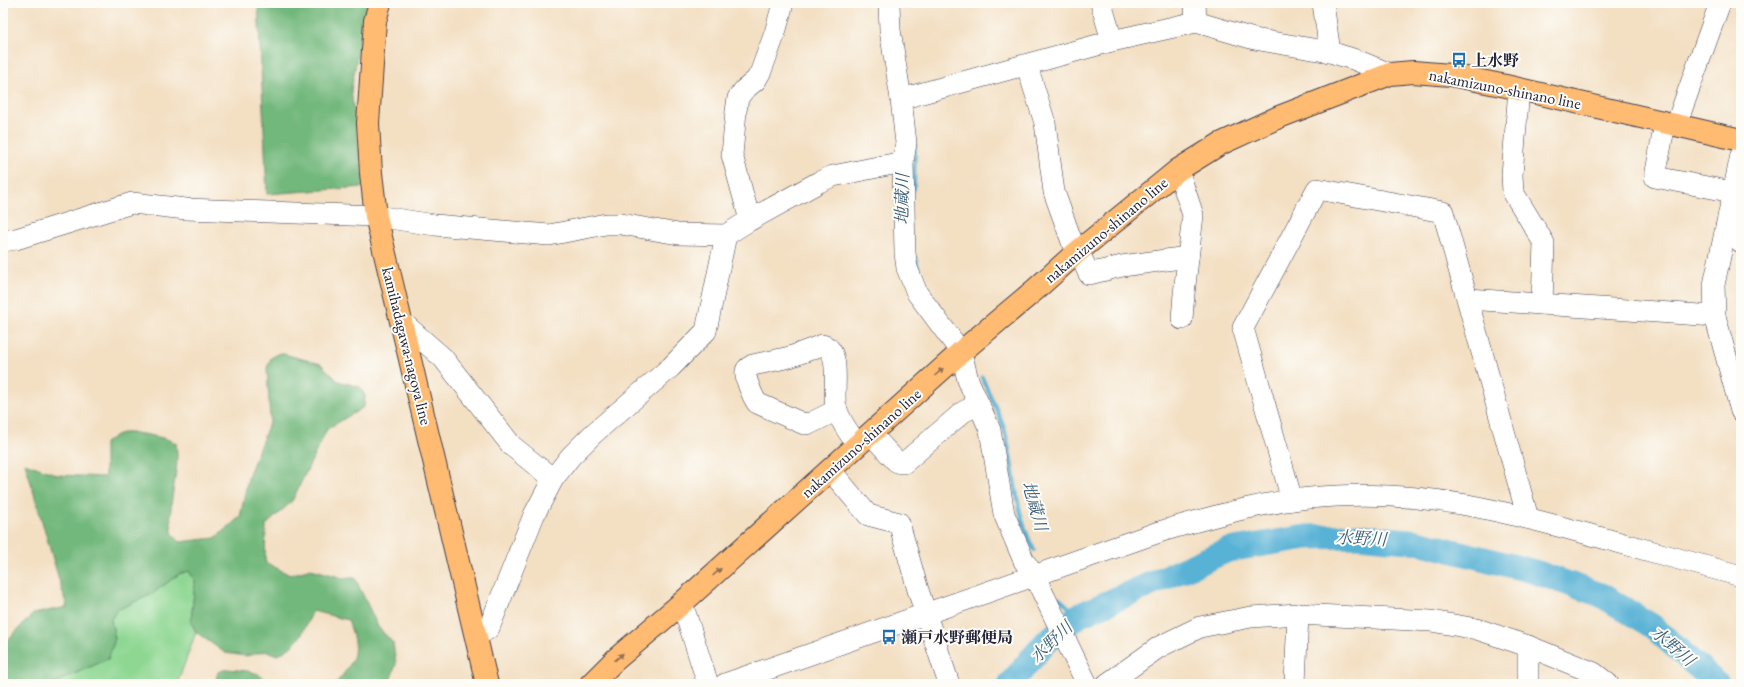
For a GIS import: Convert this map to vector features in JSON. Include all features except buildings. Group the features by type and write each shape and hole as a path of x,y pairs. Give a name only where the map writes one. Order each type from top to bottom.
{"main road":[{"name":"kamihadagawa-nagoya line","path":"380,3 375,21 368,123 370,173 376,216 487,684"},
{"name":"nakamizuno-shinano line","path":"591,684 615,660 682,603 831,471 961,352 1076,253 1178,170 1220,144 1279,117 1390,74 1431,72 1519,89 1741,140"}],"street":[{"path":"750,220 732,154 736,111 738,98 744,90 756,80 761,71 775,33 783,3"},
{"path":"889,3 890,30 906,142 903,162 905,253 907,268 917,293 961,352 968,380 990,430 1004,514 1024,561 1035,577 1087,683"},
{"path":"1101,3 1112,41"},
{"path":"1323,3 1330,52"},
{"path":"1720,3 1671,124 1655,177 1733,192"},
{"path":"901,100 1112,41 1196,13 1254,39 1330,52 1356,60 1390,74"},
{"path":"1027,66 1045,123 1054,192 1076,253 1081,257 1089,274 1122,266 1188,257"},
{"path":"1519,89 1512,175 1513,192 1544,243 1542,304"},
{"path":"1741,155 1714,285 1715,316 1741,411"},
{"path":"3,240 16,239 132,203 186,209 376,216 435,225 549,235 606,224 621,224 678,234 726,235 750,220 819,182 833,176 903,162"},
{"path":"1178,170 1193,216 1182,319"},
{"path":"1292,500 1243,328 1317,188 1443,212 1528,518"},
{"path":"1726,227 1741,242"},
{"path":"476,637 489,628 534,515 552,479 570,456 593,434 671,367 706,331 726,235"},
{"path":"1468,300 1715,316"},
{"path":"402,322 443,358 512,446 552,479"},
{"path":"837,410 811,423 800,423 757,403 745,376 746,370 748,367 753,365 790,357 822,345 826,346 829,348 834,359 837,410 853,438 865,440 900,463 904,463 963,412 979,404"},
{"path":"831,471 868,515 900,523 926,614 949,684"},
{"path":"725,684 1035,577 1159,532 1228,513 1292,500 1336,496 1394,495 1462,503 1528,518 1741,576"},
{"path":"682,603 708,684"},
{"path":"1295,684 1298,614"},
{"path":"1107,684 1159,647 1200,627 1251,617 1298,614 1431,621 1477,629 1528,646 1594,673 1608,684"},
{"path":"1528,646 1528,684"}],"green space":[{"path":"258,3 367,3 351,90 364,187 267,194"},
{"path":"280,353 321,364 338,381 360,387 365,396 364,407 327,429 292,501 266,525 265,562 290,575 311,569 343,578 355,578 378,627 393,643 396,664 389,684 335,684 352,661 355,647 352,631 348,620 313,611 296,642 291,647 277,655 267,651 246,656 225,653 196,632 191,622 195,581 189,571 179,574 152,594 117,610 111,619 115,639 108,659 51,684 3,684 3,645 33,614 67,607 25,463 58,475 105,477 105,443 116,435 121,433 136,433 151,435 171,441 176,443 177,454 171,510 172,532 180,542 215,538 240,517 249,474 270,421 267,368 271,358"},
{"path":"189,571 195,581 191,622 196,632 177,684 52,684 108,659 115,639 111,619 117,610 152,594 179,574"},
{"path":"227,669 256,673 264,679 267,684 215,684 218,672"}],"waterway":[{"name":"地蔵川","path":"914,189 915,142"},
{"name":"地蔵川","path":"916,258 919,273"},
{"name":"地蔵川","path":"923,281 927,288"},
{"name":"地蔵川","path":"982,377 1004,428 1019,506 1027,536 1034,550"},
{"name":"水野川","path":"1010,684 1045,643 1078,616 1228,550 1306,537 1359,536 1418,542 1532,571 1601,595 1652,626 1717,684"},
{"name":"地蔵川","path":"1059,598 1078,616"}],"place":[{"name":"上水野","path":"1459,60"},
{"name":"瀬戸水野郵便局","path":"889,637"}]}
